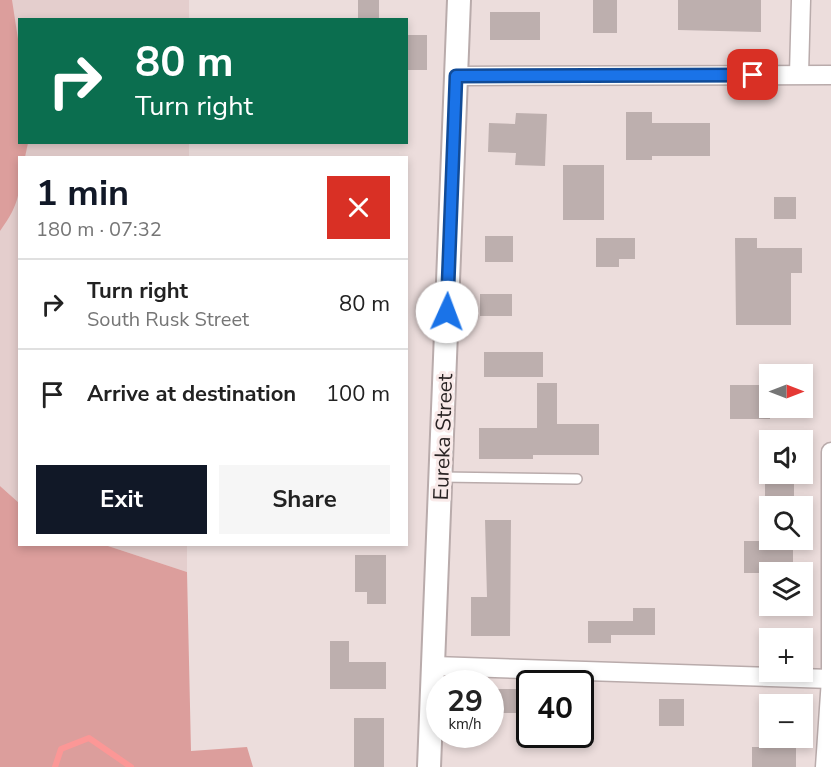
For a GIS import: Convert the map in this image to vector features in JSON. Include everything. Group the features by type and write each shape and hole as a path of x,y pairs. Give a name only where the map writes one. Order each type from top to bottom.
{"street":[{"name":"Eureka Street","path":"429,767 459,0"},
{"path":"799,74 801,0"},
{"path":"456,76 831,75"},
{"path":"825,767 831,679 831,452"},
{"path":"434,666 831,679"}],"lane":[{"path":"441,477 577,479"}],"shaded area":[{"path":"0,0 189,0 189,18 18,18 18,144 189,144 189,156 18,156 18,502 0,486"},
{"path":"0,0 12,0 18,39 18,144 28,144 25,156 18,156 16,204 0,231"},
{"path":"0,486 18,502 18,546 108,546 187,572 191,751 247,747 253,767 0,767"},
{"path":"108,546 187,546 187,572"}],"building":[{"path":"358,0 379,0 379,18 358,18"},
{"path":"593,0 617,0 617,33 593,33"},
{"path":"678,0 761,0 761,32 678,30"},
{"path":"490,12 540,12 540,40 490,40"},
{"path":"408,35 427,35 427,70 408,70"},
{"path":"626,112 652,112 652,123 710,123 710,156 652,156 652,160 626,160"},
{"path":"516,113 547,114 545,166 515,165 516,153 488,152 489,123 515,124"},
{"path":"563,165 604,165 604,220 563,220"},
{"path":"774,197 796,197 796,219 774,219"},
{"path":"485,236 513,236 513,262 485,262"},
{"path":"596,238 635,238 635,259 619,259 619,267 596,267"},
{"path":"735,238 757,238 757,248 802,248 802,273 791,273 791,325 736,325"},
{"path":"480,294 512,294 512,316 480,316"},
{"path":"484,352 543,352 543,377 484,377"},
{"path":"537,383 557,383 557,424 599,424 599,455 533,455 533,459 479,459 479,428 537,428"},
{"path":"730,385 759,385 759,418 770,419 730,419"},
{"path":"765,484 794,484 794,496 765,496"},
{"path":"485,520 511,520 510,636 471,636 471,597 487,597"},
{"path":"744,541 759,541 759,550 793,550 793,562 759,562 759,573 744,573"},
{"path":"355,555 386,555 386,604 367,604 367,592 355,592"},
{"path":"633,608 655,608 655,635 611,635 611,643 588,643 588,621 633,621"},
{"path":"330,641 349,641 349,662 386,662 386,689 330,689"},
{"path":"504,689 516,689 516,713 504,713"},
{"path":"659,699 684,699 684,726 659,726"},
{"path":"354,718 384,718 384,767 354,767"},
{"path":"752,747 796,748 796,767 752,767"}],"waterway":[{"path":"55,767 61,749 89,738 131,767"}],"route":[{"path":"447,312 456,76 753,75"}]}
